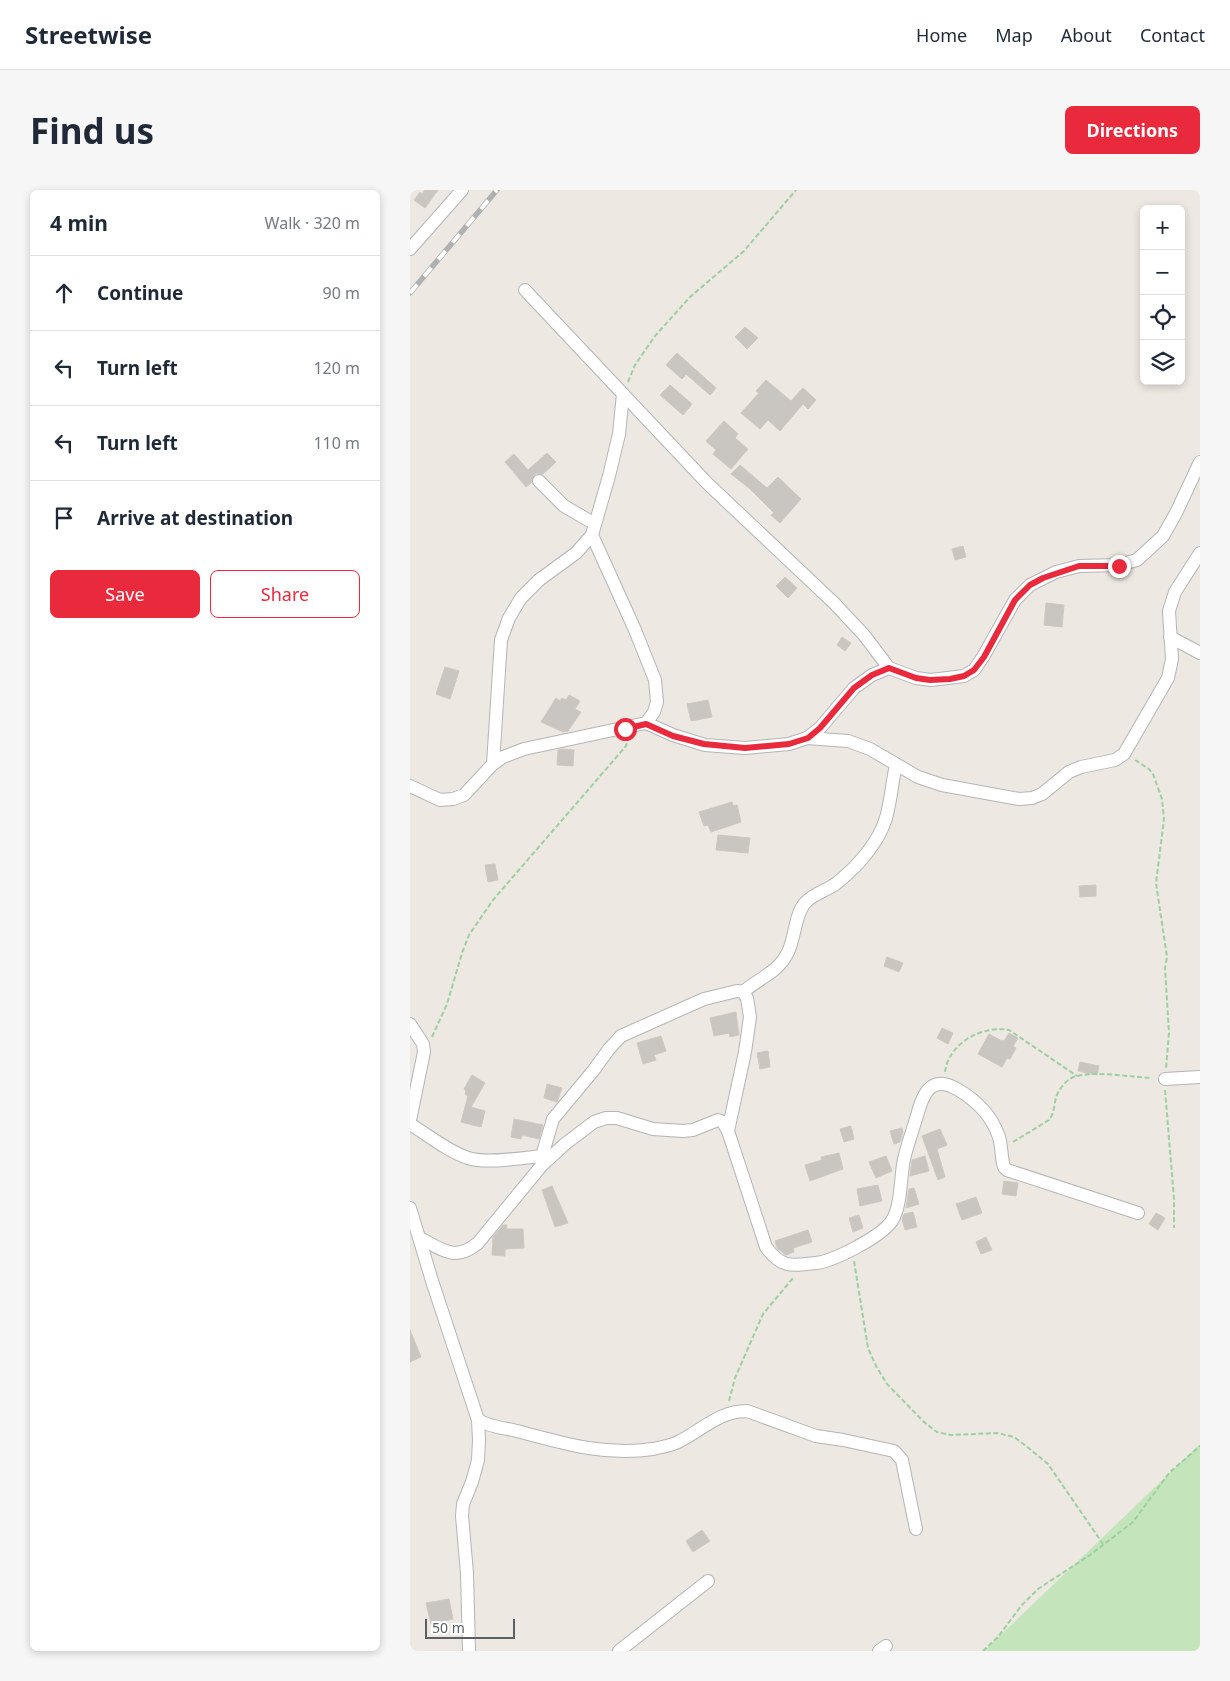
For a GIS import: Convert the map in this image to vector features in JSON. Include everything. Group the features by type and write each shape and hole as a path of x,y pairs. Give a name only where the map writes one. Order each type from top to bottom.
{"street":[{"path":"410,249 462,190"},
{"path":"525,290 708,483 834,602 864,634 889,668 916,678 930,680 950,679 964,676 974,670 984,657 1015,600 1030,585 1056,572 1079,566 1119,566 1137,560 1163,536 1200,462"},
{"path":"493,764 501,640 509,618 521,598 539,580 576,553 594,530 619,434 623,394"},
{"path":"539,481 564,506 594,530 655,680 657,702 654,712 646,724"},
{"path":"410,786 440,800 453,799 464,794 493,764 503,757 524,749 646,724 673,736 704,744 745,748 789,744 808,738 848,741 870,749 918,777 942,785 972,789 998,796 1019,799 1032,798 1042,794 1069,772 1081,767 1115,760 1124,754 1168,678 1172,659 1169,611 1175,592 1200,553"},
{"path":"1170,636 1200,653"},
{"path":"808,738 820,728 854,688 872,675 889,668"},
{"path":"542,1161 553,1119 621,1036 704,999 738,991 743,992 774,972 789,952 801,909 806,902 831,888 844,877 871,846 886,818 896,765"},
{"path":"728,1131 745,1052 750,1017 747,998 743,992"},
{"path":"410,1024 423,1044 424,1052 410,1122 469,1159 542,1161"},
{"path":"1165,1079 1200,1077"},
{"path":"420,1238 442,1250 456,1254 468,1252 478,1243 542,1161 594,1122 606,1118 617,1118 653,1130 683,1131 693,1130 718,1120 723,1122 728,1131 766,1246 775,1258 788,1265 822,1262 852,1249 892,1222 896,1210 903,1160 922,1096 930,1087 941,1084 950,1086 972,1100 991,1119 999,1137 1002,1161 1007,1170 1138,1213"},
{"path":"410,1208 478,1420 478,1460 463,1504 462,1516 467,1573 469,1651"},
{"path":"478,1420 493,1427 594,1450 640,1451 666,1447 725,1414 735,1411 746,1411 816,1436 843,1440 894,1452 902,1460 916,1529"},
{"path":"619,1651 708,1581"}],"path":[{"path":"623,394 635,365 655,336 690,297 744,251 796,190"},
{"path":"424,1052 439,1025 469,935 493,900 626,746 628,741 625,729"},
{"path":"1124,754 1149,769 1153,774 1162,798 1164,819 1156,883 1167,957 1165,968 1169,1033 1165,1079 1174,1199 1174,1228"},
{"path":"941,1084 949,1058 957,1047 969,1038 989,1029 1000,1028 1009,1030 1077,1076"},
{"path":"1002,1150 1049,1120 1060,1089 1067,1081 1077,1076 1105,1075 1165,1079"},
{"path":"852,1249 868,1348 887,1384 936,1432 951,1435 997,1433 1014,1437 1048,1464 1103,1544"},
{"path":"725,1414 735,1378 763,1314 804,1264"},
{"path":"983,1651 998,1637 1021,1606 1038,1589 1133,1522 1169,1473 1200,1446"}],"green space":[{"path":"1200,1444 1200,1651 984,1651"}],"building":[{"path":"425,190 438,190 425,208 414,200 420,192 422,194"},
{"path":"745,327 758,338 747,349 735,337"},
{"path":"677,353 716,388 710,395 686,374 682,379 666,365"},
{"path":"766,380 791,401 803,388 816,400 808,409 803,404 780,431 768,420 760,429 741,413 759,393 756,391"},
{"path":"670,385 692,404 683,415 660,395"},
{"path":"724,421 738,434 735,438 748,449 731,469 713,454 716,450 706,441"},
{"path":"547,453 556,462 543,474 537,473 534,475 531,483 526,487 505,462 514,454 528,470"},
{"path":"740,465 767,488 778,477 801,499 780,523 771,515 774,513 749,488 731,474"},
{"path":"963,546 966,557 955,560 952,549"},
{"path":"785,577 797,588 788,598 776,586"},
{"path":"1046,603 1064,605 1062,627 1044,625"},
{"path":"842,637 851,643 845,651 837,645"},
{"path":"445,667 459,671 450,699 436,694"},
{"path":"569,695 580,701 575,709 581,712 568,731 563,732 541,722 556,698 560,701 562,698 566,700"},
{"path":"708,700 712,717 691,721 687,704"},
{"path":"558,750 574,750 573,766 557,765"},
{"path":"732,802 733,806 737,805 741,822 711,832 708,825 704,826 699,812"},
{"path":"718,835 750,838 748,853 716,850"},
{"path":"495,864 498,880 488,882 485,865"},
{"path":"1096,885 1096,896 1080,897 1079,886"},
{"path":"887,957 903,963 899,972 884,966"},
{"path":"736,1012 739,1035 730,1037 729,1033 714,1036 710,1018"},
{"path":"942,1028 953,1033 948,1044 937,1038"},
{"path":"1009,1033 1018,1038 1013,1046 1016,1048 1010,1059 1007,1058 1002,1067 978,1054 989,1034 1004,1041"},
{"path":"661,1036 666,1051 654,1055 656,1060 643,1064 637,1043"},
{"path":"768,1051 770,1067 760,1069 757,1053"},
{"path":"1080,1062 1099,1066 1097,1075 1078,1071"},
{"path":"472,1075 485,1083 471,1107 485,1111 481,1127 461,1122 468,1096 465,1094 466,1091 464,1089"},
{"path":"547,1084 562,1088 557,1102 544,1098"},
{"path":"514,1119 543,1125 539,1139 522,1135 521,1139 511,1137"},
{"path":"851,1126 854,1139 844,1142 840,1129"},
{"path":"902,1128 903,1132 900,1142 894,1144 890,1131"},
{"path":"940,1129 947,1145 937,1149 945,1177 938,1180 922,1136"},
{"path":"839,1153 843,1169 810,1181 805,1165 822,1160 821,1157"},
{"path":"886,1156 892,1171 876,1178 869,1162"},
{"path":"925,1156 929,1171 910,1176 912,1160"},
{"path":"1004,1181 1018,1183 1016,1196 1002,1194"},
{"path":"878,1185 882,1201 860,1206 857,1189"},
{"path":"552,1186 568,1223 555,1227 542,1190"},
{"path":"914,1188 919,1204 906,1208 909,1189"},
{"path":"976,1197 982,1213 962,1220 956,1204"},
{"path":"913,1212 917,1227 905,1230 902,1219 904,1214"},
{"path":"1156,1213 1165,1218 1158,1230 1149,1224"},
{"path":"859,1215 863,1228 853,1232 849,1218"},
{"path":"503,1225 507,1225 506,1229 523,1229 524,1248 505,1249 505,1256 492,1255 493,1237"},
{"path":"808,1230 812,1242 793,1248 794,1252 786,1255 777,1248 775,1241"},
{"path":"986,1237 992,1250 981,1254 976,1242"},
{"path":"410,1330 421,1357 410,1362"},
{"path":"702,1530 710,1541 693,1552 686,1541"},
{"path":"449,1599 453,1619 431,1624 426,1603"}],"railway":[{"path":"410,293 497,190"}],"route":[{"path":"625,729 646,724 673,736 704,744 745,748 789,744 808,738 820,728 854,688 872,675 889,668 916,678 930,680 964,676 974,670 984,657 1015,600 1030,585 1056,572 1079,566 1119,566"}]}
